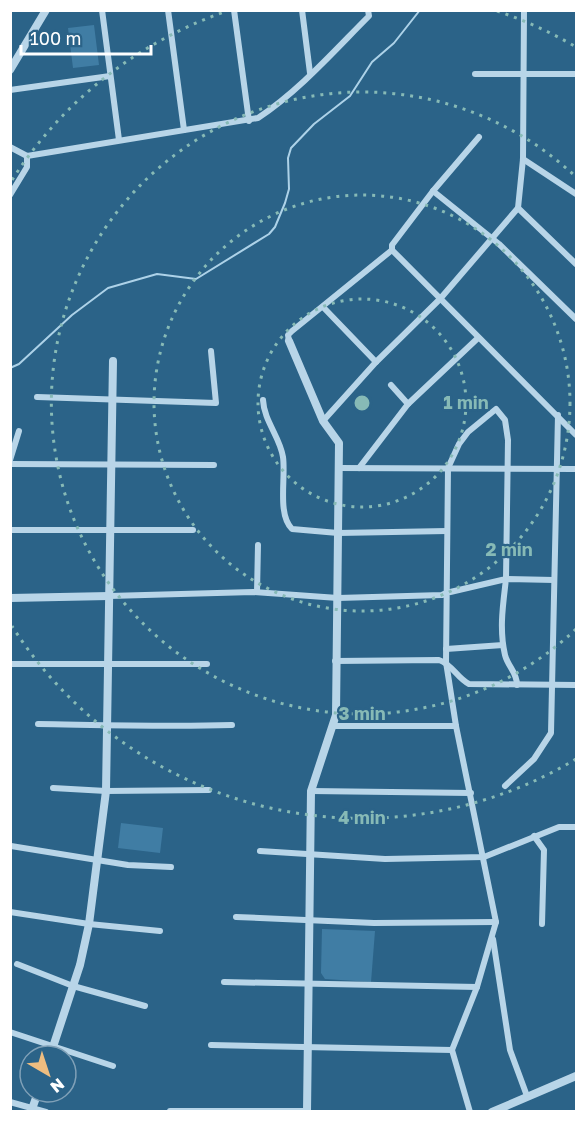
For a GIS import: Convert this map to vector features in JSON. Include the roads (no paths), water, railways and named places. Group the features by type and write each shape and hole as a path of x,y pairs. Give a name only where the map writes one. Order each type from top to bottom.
{"street":[{"path":"10,70 46,10"},
{"path":"102,10 119,140"},
{"path":"168,10 184,130"},
{"path":"234,10 249,121"},
{"path":"302,10 310,73"},
{"path":"10,147 27,156 249,121 282,102 369,16 369,10"},
{"path":"323,421 376,362 440,299 493,240 518,208 523,159 524,10"},
{"path":"475,74 576,74"},
{"path":"10,90 110,76"},
{"path":"170,1111 307,1111 311,791 334,726 339,443 323,421 288,335 324,308 392,250 392,245 433,190 478,137"},
{"path":"10,195 27,167 27,156"},
{"path":"523,159 576,195"},
{"path":"433,190 493,240 576,319"},
{"path":"518,208 576,264"},
{"path":"392,250 576,435"},
{"path":"324,308 376,362"},
{"path":"359,468 408,404 478,338"},
{"path":"38,397 216,403 211,351"},
{"path":"54,1044 73,986 89,924 106,791 109,724 113,361"},
{"path":"391,385 408,404"},
{"path":"262,400 263,409 283,456 284,519 292,529 338,533 447,531"},
{"path":"470,1112 452,1050 477,987 496,922 456,726 446,662 448,468 459,444 468,432 496,409 505,420 509,470 506,579 501,619 506,658 517,675 517,685"},
{"path":"505,786 534,759 551,733 558,415"},
{"path":"19,430 10,462 214,465"},
{"path":"338,468 576,470"},
{"path":"10,530 193,530"},
{"path":"257,592 258,545"},
{"path":"10,598 257,592 338,598 442,595 446,592 506,579 554,580"},
{"path":"446,649 503,645"},
{"path":"335,661 439,660 446,662 460,680 470,684 576,685"},
{"path":"10,664 207,664"},
{"path":"38,724 168,727 232,725"},
{"path":"334,726 456,726"},
{"path":"53,788 106,791 210,790"},
{"path":"311,791 471,793"},
{"path":"260,851 385,859 484,857 534,836 559,828 576,827"},
{"path":"534,836 544,850 542,924"},
{"path":"11,846 97,860 171,867"},
{"path":"10,912 89,924 160,930"},
{"path":"236,917 374,923 496,922"},
{"path":"493,936 510,1050 527,1096"},
{"path":"17,964 73,986 145,1006"},
{"path":"224,982 477,987"},
{"path":"10,1032 51,1044"},
{"path":"211,1045 452,1050"},
{"path":"78,1054 113,1066"},
{"path":"492,1112 576,1076"},
{"path":"10,1101 32,1110 46,1112"}],"waterway":[{"path":"10,368 19,364 72,315 108,288 157,274 196,279 269,234 275,227 289,189 288,158 291,148 314,124 350,96 372,62 394,43 420,10"}]}
